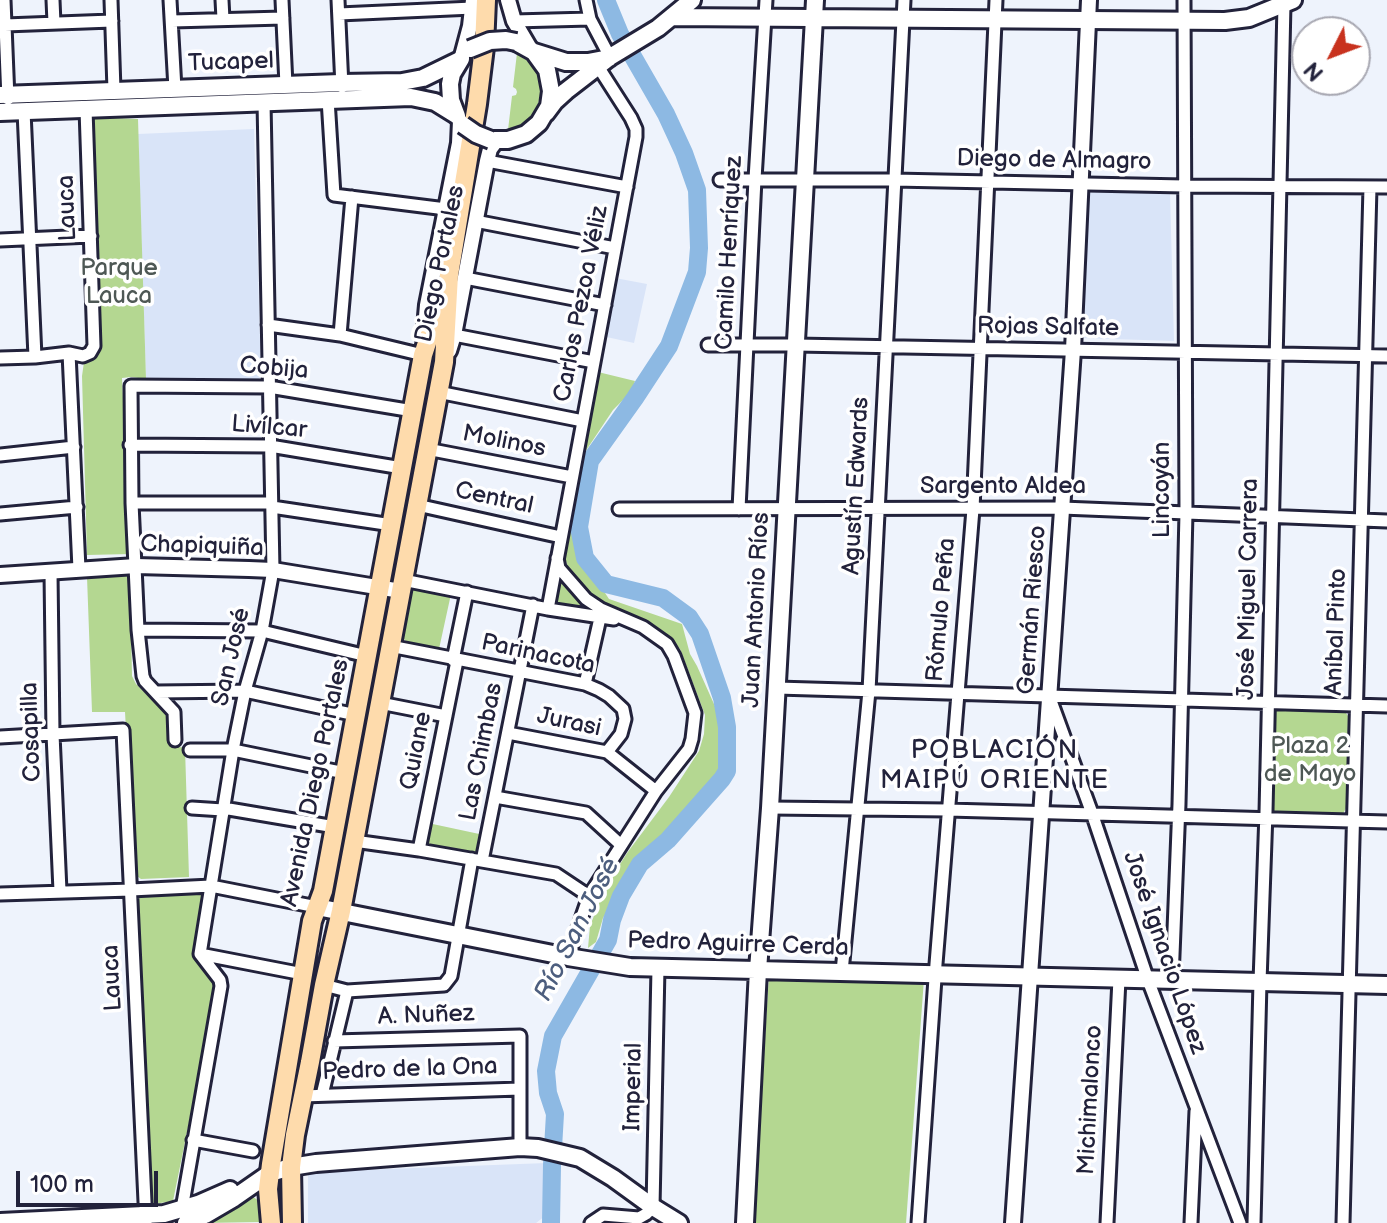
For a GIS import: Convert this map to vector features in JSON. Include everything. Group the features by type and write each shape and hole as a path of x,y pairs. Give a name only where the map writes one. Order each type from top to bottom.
{"main road":[{"path":"609,59 566,62 500,39 490,41 464,55 452,74 452,105 460,120 476,134 494,140 508,140 526,134 561,96 692,0"},
{"name":"Juan Antonio Ríos","path":"745,1223 815,0"},
{"path":"672,17 766,8 814,17 1234,21 1288,2"},
{"name":"Diego Portales","path":"444,362 484,47 477,3"},
{"path":"527,48 543,63 549,77 551,91 546,113"},
{"name":"Tucapel","path":"8,105 86,109 264,102 337,94 423,78 464,55"},
{"name":"Tucapel","path":"8,105 114,90 286,85 337,94 420,97 435,102 460,120"},
{"name":"Diego Portales","path":"423,355 457,276"},
{"name":"Avenida Diego Portales","path":"271,1223 264,1177 312,921 323,891 423,355"},
{"name":"Avenida Diego Portales","path":"292,1223 291,1167 295,1135 341,911 444,362"},
{"name":"Pedro Aguirre Cerda","path":"317,907 623,966 1387,985"},
{"path":"0,1222 205,1215 264,1177 291,1167 520,1147 580,1158 678,1223"}],"street":[{"path":"4,0 8,105 30,239 35,357"},
{"path":"53,0 54,23"},
{"path":"111,0 114,90"},
{"path":"170,0 175,89"},
{"path":"222,0 223,19"},
{"path":"282,0 286,85"},
{"path":"338,0 334,195 446,209"},
{"path":"508,0 527,48"},
{"name":"Carlos Pezoa Véliz","path":"548,609 636,129 590,19 586,0"},
{"name":"Agustín Edwards","path":"842,972 869,691 904,0"},
{"name":"Rómulo Peña","path":"918,1223 973,509 996,0"},
{"name":"Germán Riesco","path":"1013,1223 1073,350 1089,0"},
{"name":"Lincoyán","path":"1172,980 1186,513 1184,0"},
{"name":"José Miguel Carrera","path":"1254,1223 1288,2"},
{"path":"339,14 390,6 477,3 464,55"},
{"name":"Camilo Henríquez","path":"739,509 766,8"},
{"path":"172,21 283,18"},
{"path":"514,21 590,19"},
{"path":"5,25 112,21"},
{"name":"San José","path":"200,954 233,750 262,631 273,570 264,102"},
{"name":"Lauca","path":"69,353 83,356 90,353 95,343 86,109"},
{"name":"Diego Portales","path":"423,355 427,305 459,143 460,120"},
{"name":"Diego Portales","path":"444,362 454,335 457,276 475,221 494,140"},
{"path":"487,161 627,187"},
{"name":"Diego de Almagro","path":"720,180 1387,187"},
{"name":"Aníbal Pinto","path":"1343,1223 1370,187"},
{"path":"340,335 352,197"},
{"path":"475,221 615,248"},
{"path":"0,240 91,236"},
{"path":"457,276 605,305"},
{"path":"268,325 340,335 423,355"},
{"path":"454,335 594,362"},
{"name":"Rojas Salfate","path":"708,345 1387,356"},
{"path":"0,358 69,353 79,569"},
{"name":"Cobija","path":"130,445 131,386 269,387 413,411"},
{"path":"438,392 583,421"},
{"path":"130,445 143,678 174,712 175,740"},
{"name":"Livílcar","path":"130,445 270,446 402,468"},
{"path":"0,455 74,447"},
{"name":"Molinos","path":"427,449 572,477"},
{"path":"132,503 272,505 392,525"},
{"name":"Central","path":"417,505 561,537"},
{"path":"0,514 77,507"},
{"name":"Sargento Aldea","path":"619,509 1062,508 1387,521"},
{"path":"557,557 559,568 586,599 643,627 667,644 695,713 689,749 656,791 589,896 575,958"},
{"name":"Chapiquiña","path":"0,575 136,566 273,570 380,587 402,585 467,592 627,621"},
{"name":"Cosapilla","path":"51,573 53,734 60,891"},
{"name":"Quiane","path":"419,850 467,592"},
{"name":"Las Chimbas","path":"347,991 444,985 451,976 458,935 495,797 533,605"},
{"path":"585,684 600,618"},
{"path":"138,630 262,631 367,656"},
{"name":"Parinacota","path":"390,646 585,684 609,696 623,709 625,726 607,752"},
{"path":"777,688 1387,706"},
{"path":"156,692 245,691 356,715"},
{"name":"José Ignacio López","path":"1049,696 1148,980 1240,1223"},
{"path":"380,703 446,716"},
{"name":"Lauca","path":"53,734 123,730 146,1219"},
{"name":"Jurasi","path":"508,733 607,752 656,791"},
{"path":"0,737 53,734"},
{"path":"190,750 233,750 345,773"},
{"path":"495,797 586,813 621,845"},
{"path":"192,808 223,809 335,827"},
{"path":"770,808 1387,822"},
{"path":"354,841 556,874 589,896"},
{"name":"Pedro Aguirre Cerda","path":"0,894 211,886 317,907"},
{"path":"200,954 303,974"},
{"path":"184,1216 193,1140 221,986 220,980 200,954"},
{"name":"Imperial","path":"653,1207 658,968"},
{"name":"Michimalonco","path":"1107,1223 1119,979"},
{"path":"322,1095 347,991 324,985"},
{"name":"A. Nuñez","path":"334,1041 520,1036 520,1089"},
{"path":"520,1089 520,1147"},
{"name":"Pedro de la Ona","path":"302,1096 520,1089"},
{"path":"1191,1223 1196,1106"},
{"path":"193,1140 253,1151"},
{"path":"594,1220 611,1214 639,1218 653,1207"}],"shaded area":[{"path":"254,129 261,377 256,381 151,384 146,379 138,134"},
{"path":"1086,192 1170,193 1174,341 1081,338"},
{"path":"615,278 647,284 634,343 602,336"},
{"path":"547,1163 545,1216 536,1223 308,1223 308,1172"}],"green space":[{"path":"517,53 536,71 541,92 537,108 530,118 508,130 512,96 517,92 513,87"},
{"name":"Parque Lauca","path":"91,117 138,119 146,379 122,378 131,554 87,555 82,376 84,362 96,359"},
{"path":"598,372 635,381 631,392 613,410 583,455"},
{"path":"570,514 576,515 576,540 586,564 609,599 682,624 690,654 718,713 724,764 721,774 704,789 679,826 657,842 632,873 603,918 596,942 588,948 590,926 604,890 699,751 705,715 680,649 664,634 616,614 596,601 569,570 564,555"},
{"path":"124,572 130,577 132,676 136,684 167,714 169,745 185,748 189,877 141,879 134,874 125,712 92,712 87,577"},
{"path":"558,576 574,595 594,612 552,605"},
{"path":"412,586 451,594 439,649 408,644 398,631 404,594"},
{"name":"Plaza 2 de Mayo","path":"1279,708 1344,710 1348,716 1347,806 1342,816 1276,814 1271,806 1274,713"},
{"path":"428,823 484,835 476,855 423,848"},
{"path":"202,893 193,950 216,989 173,1201 154,1204 148,1199 136,902 141,896"},
{"path":"769,975 924,979 906,1223 753,1223"},
{"path":"249,1194 259,1201 259,1222 205,1223"}],"waterway":[{"name":"Río San José","path":"551,1223 555,1114 548,1093 546,1071 553,1036 608,940 621,896 640,864 668,840 727,771 727,727 722,698 700,634 689,617 663,598 606,584 585,558 579,527 590,461 669,346 697,272 699,248 697,190 684,153 666,114 620,34 606,0"}],"district":[{"name":"POBLACIÓN MAIPÚ ORIENTE","path":"995,766"}]}
